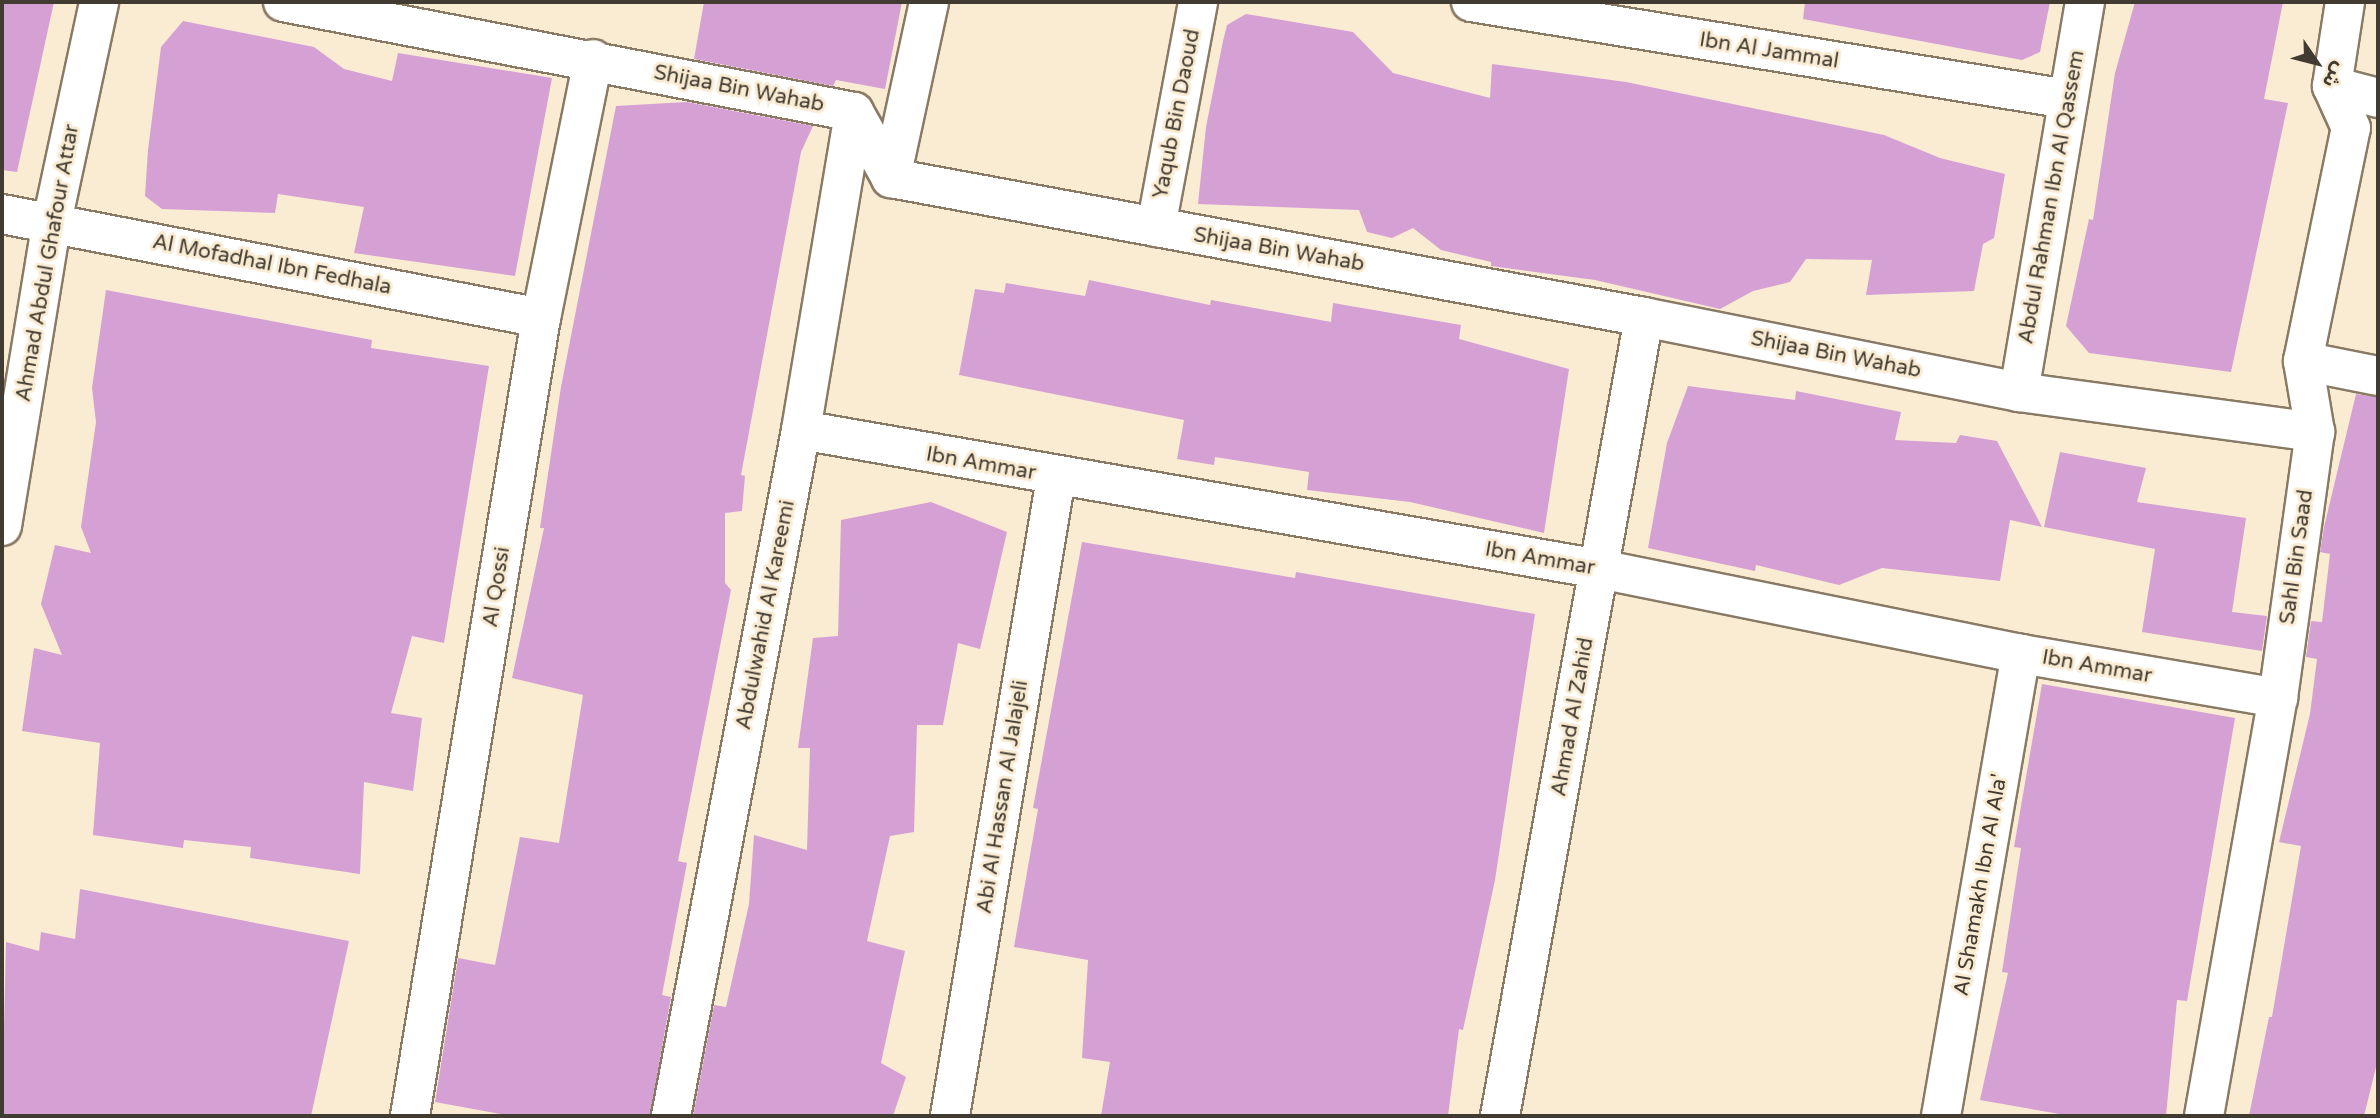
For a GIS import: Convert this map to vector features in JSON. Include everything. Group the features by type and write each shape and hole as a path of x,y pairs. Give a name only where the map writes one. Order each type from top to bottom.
{"street":[{"name":"Ahmad Abdul Ghafour Attar","path":"2,526 52,222 99,2"},
{"name":"Shijaa Bin Wahab","path":"283,2 593,59 854,112 891,178 1644,317 2019,392 2315,432"},
{"path":"891,178 929,2"},
{"name":"Yaqub Bin Daoud","path":"1156,227 1198,2"},
{"name":"Ibn Al Jammal","path":"1471,2 1643,16 2067,99"},
{"name":"Abdul Rahman Ibn Al Qassem","path":"2019,392 2085,2"},
{"path":"2345,2 2332,86 2378,98"},
{"name":"Al Qossi","path":"410,1116 541,317 593,59"},
{"name":"Sahl Bin Saad","path":"2204,1116 2278,698 2315,432 2303,361 2351,128 2332,86"},
{"name":"Abdulwahid Al Kareemi","path":"671,1116 801,430 854,112"},
{"name":"Al Mofadhal Ibn Fedhala","path":"2,214 541,317"},
{"name":"Ahmad Al Zahid","path":"1500,1116 1644,317"},
{"path":"2303,361 2378,376"},
{"name":"Ibn Ammar","path":"801,430 1056,477 1600,569 2021,654 2278,698"},
{"name":"Abi Al Hassan Al Jalajeli","path":"950,1116 1056,477"},
{"name":"Al Shamakh Ibn Al Ala'","path":"1941,1116 2021,654"}],"building":[{"path":"2,2 54,2 17,172 2,170"},
{"path":"704,2 902,2 885,89 836,80 833,86 694,59"},
{"path":"1805,2 2050,2 2040,52 2022,60 1803,19"},
{"path":"2135,2 2283,2 2264,99 2288,103 2231,372 2089,353 2066,326 2089,219 2093,220 2115,73"},
{"path":"1246,14 1353,32 1393,73 1490,98 1492,64 1626,82 1884,135 1940,158 2005,174 1994,238 1983,244 1974,291 1866,295 1872,260 1806,259 1790,282 1753,291 1720,309 1595,280 1491,266 1491,262 1441,250 1413,228 1392,238 1367,232 1359,210 1198,204 1206,127 1227,25"},
{"path":"183,21 314,47 344,69 392,81 398,53 552,78 515,276 354,253 364,207 278,194 275,213 162,209 145,196 161,47"},
{"path":"687,102 813,126 801,152 741,475 745,476 742,511 725,513 725,583 731,590 678,861 687,863 662,995 671,997 650,1116 511,1116 435,1102 458,958 495,965 520,837 559,843 583,695 512,678 544,528 540,528 561,387 616,106"},
{"path":"1089,280 1210,305 1211,300 1331,322 1333,303 1461,325 1459,339 1569,369 1544,533 1410,502 1307,490 1309,472 1215,457 1214,465 1177,459 1184,420 959,375 975,289 1004,293 1006,283 1085,296"},
{"path":"106,290 372,340 371,348 489,366 444,643 412,636 391,713 422,718 413,791 364,782 360,874 250,858 251,847 184,840 183,848 93,835 100,743 22,731 34,648 62,655 41,604 55,545 91,553 81,527 96,422 92,388"},
{"path":"1688,386 1795,400 1796,391 1901,412 1895,440 1956,443 1960,435 1997,441 2042,527 2010,520 2000,581 1882,568 1839,585 1756,565 1755,571 1648,548 1667,443"},
{"path":"2356,394 2378,397 2378,1059 2364,1116 2249,1116 2269,1017 2272,1017 2301,846 2279,842 2310,714 2317,659 2306,657 2311,621 2322,622 2330,554 2320,552"},
{"path":"2060,452 2146,468 2137,502 2246,518 2232,612 2267,616 2262,651 2142,632 2155,549 2044,527"},
{"path":"931,502 1007,532 980,649 958,643 943,725 917,725 914,832 890,836 867,941 905,951 881,1063 906,1077 893,1116 693,1116 714,1005 726,1007 749,904 754,835 807,850 810,748 798,748 813,638 838,636 841,520"},
{"path":"1082,542 1295,578 1296,572 1535,614 1495,880 1463,1030 1459,1029 1448,1116 1101,1116 1110,1062 1082,1058 1088,960 1014,947 1038,809 1033,808"},
{"path":"2042,684 2235,718 2187,1001 2177,1000 2166,1116 2071,1116 1980,1100 2008,973 2002,972 2021,848 2014,847"},
{"path":"80,889 349,941 311,1116 2,1116 6,942 39,951 41,932 75,939"}]}
